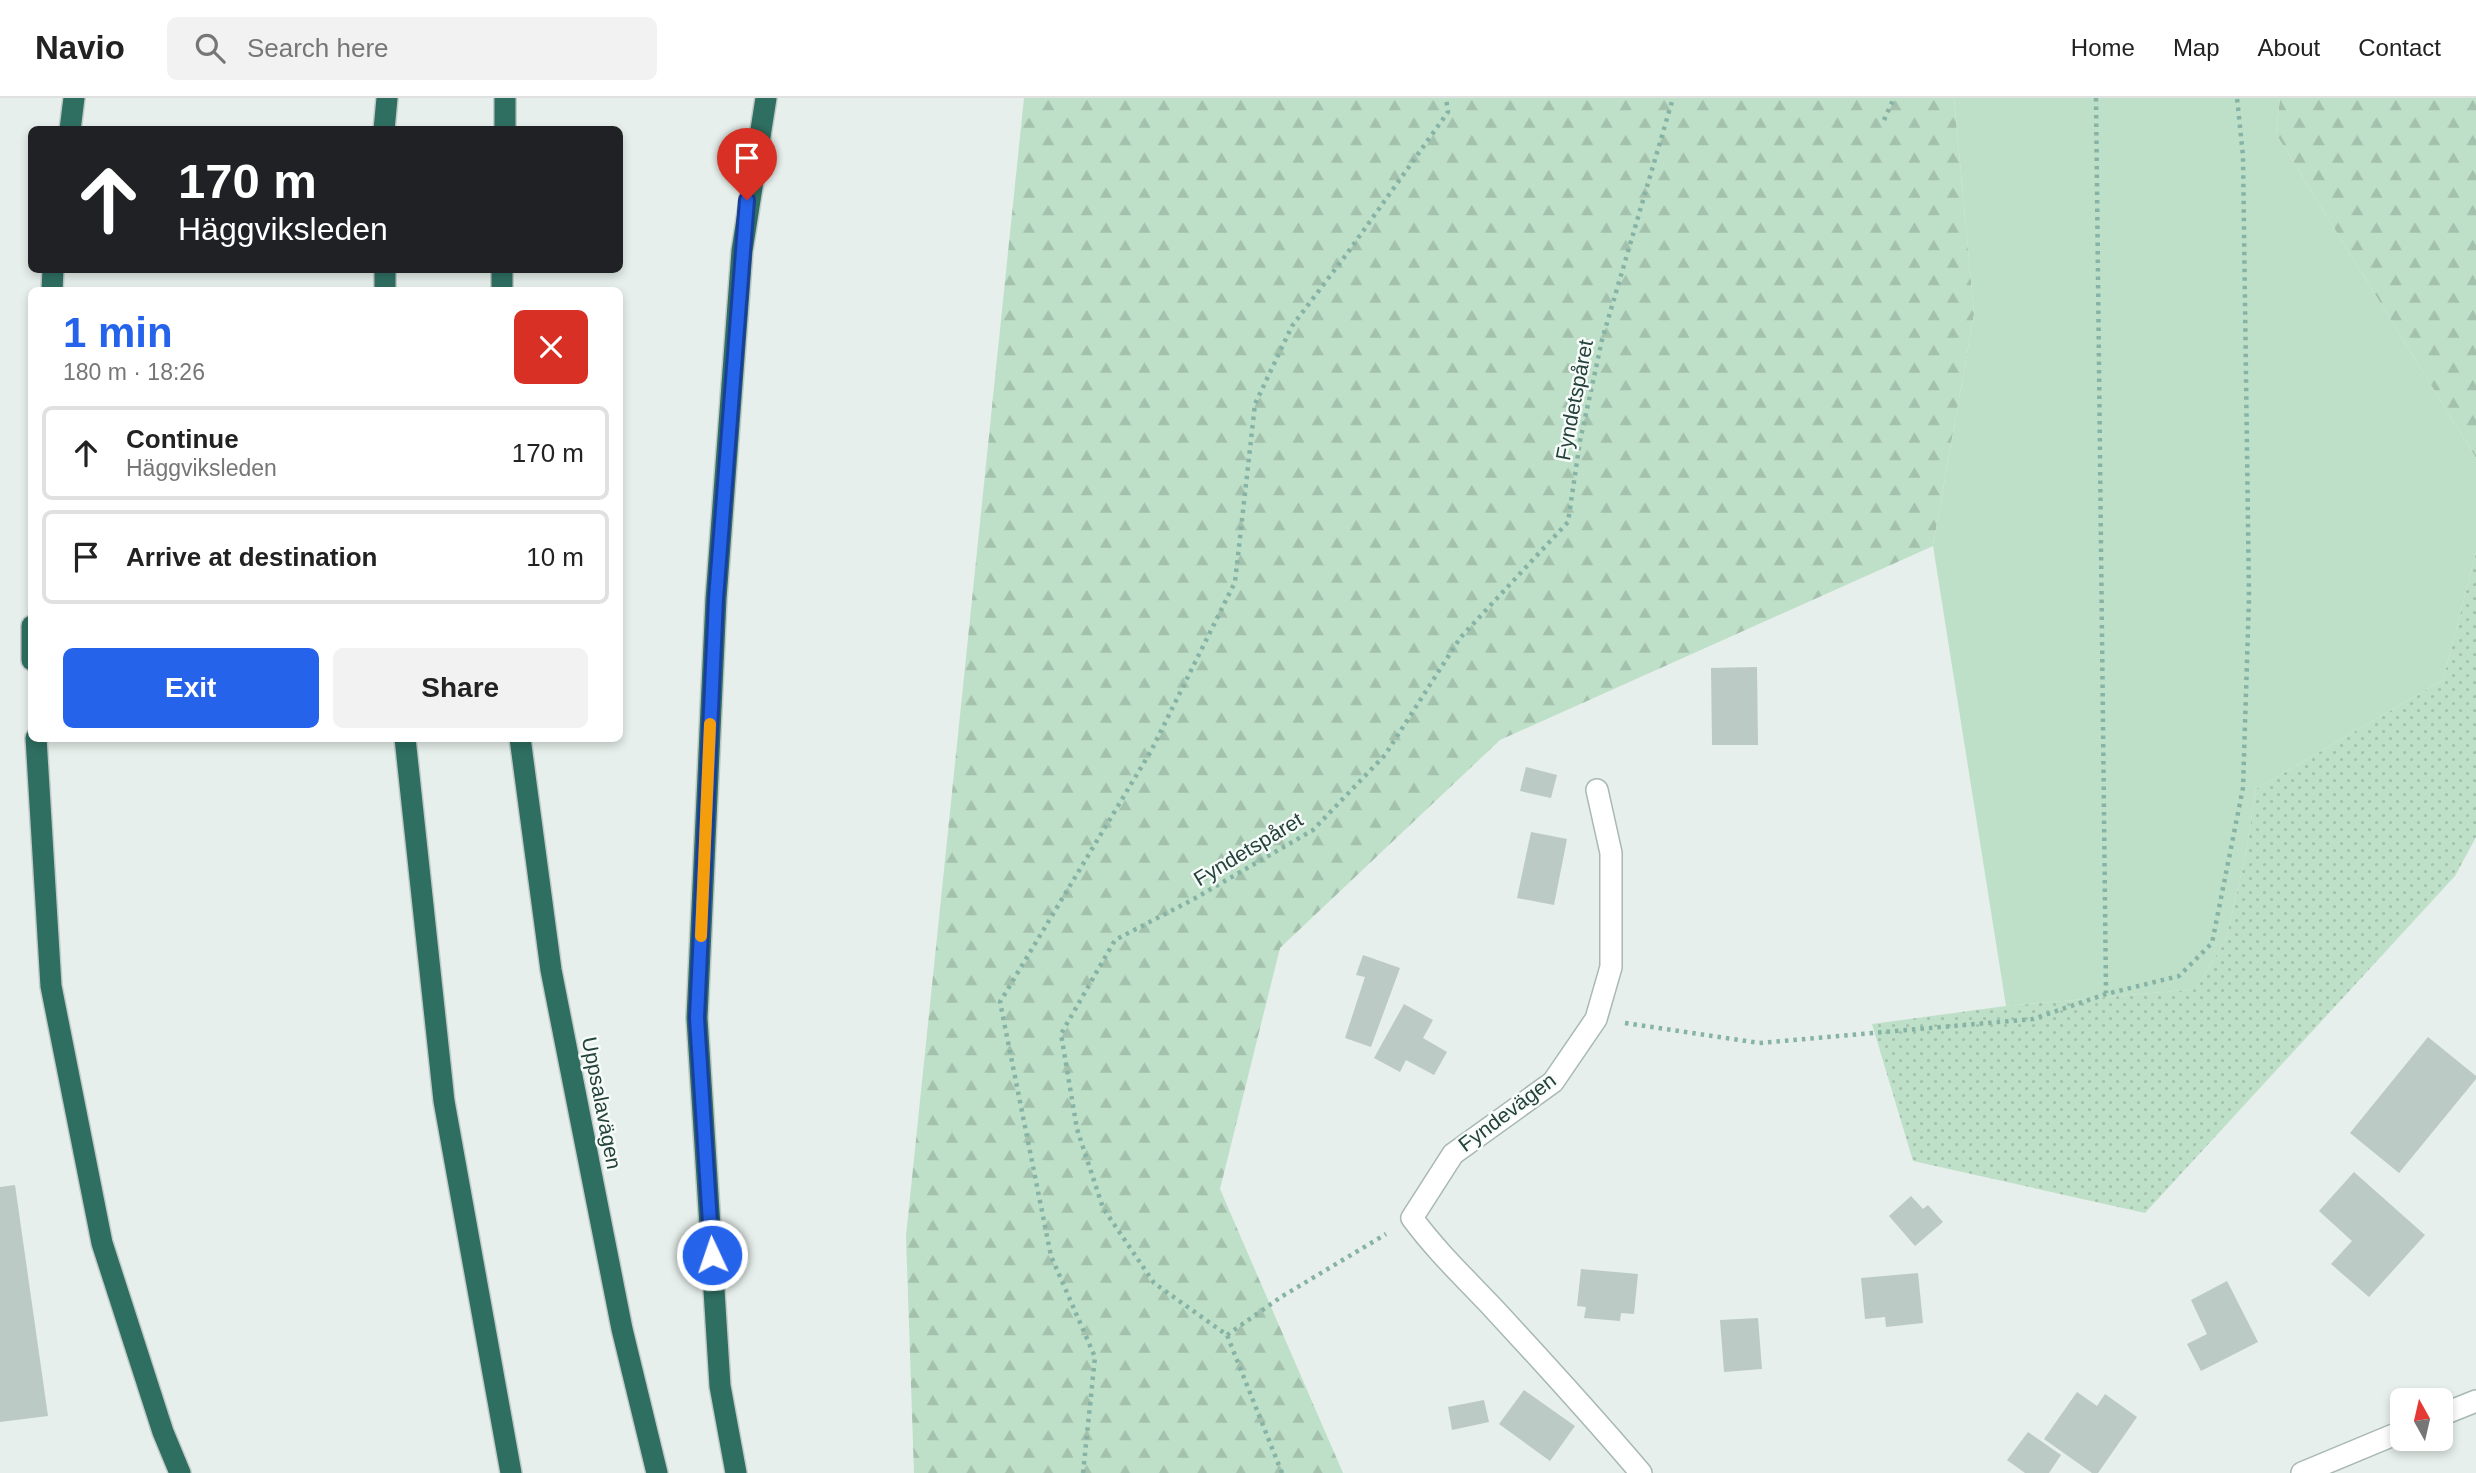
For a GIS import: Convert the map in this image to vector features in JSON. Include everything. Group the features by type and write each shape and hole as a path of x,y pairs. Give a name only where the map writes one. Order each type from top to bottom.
{"highway":[{"path":"70,126 74,98"},
{"path":"384,126 387,98"},
{"path":"505,98 505,126"},
{"path":"737,1473 720,1386 697,1018 716,599 742,251 757,98"},
{"path":"742,251 766,98"},
{"path":"36,742 51,986 102,1243 163,1432 180,1473"},
{"path":"405,742 444,1101 512,1473"},
{"name":"Uppsalavägen","path":"521,742 551,970 622,1329 657,1473"}],"street":[{"name":"Fyndevägen","path":"1412,1218 1452,1154 1553,1082 1596,1019 1611,967 1611,853 1597,790"},
{"path":"1412,1218 1436,1251 1534,1352 1641,1473"},
{"path":"2454,1410 2476,1401"},
{"path":"2302,1473 2390,1436"}],"path":[{"path":"1083,1473 1095,1357 1051,1256 1000,1002 1151,751 1235,582 1255,404 1292,326 1448,112 1446,98"},
{"name":"Fyndetspåret","path":"1227,1335 1154,1283 1102,1208 1077,1129 1060,1034 1115,940 1192,900 1313,830 1385,755 1460,638 1568,522 1580,441 1602,340 1673,98"},
{"path":"1884,120 1894,98"},
{"path":"2096,98 2106,993"},
{"path":"1596,1019 1759,1043 2033,1019 2106,993 2179,976 2212,943 2243,788 2249,598 2243,170 2237,98"},
{"path":"1282,1473 1227,1335 1281,1297 1412,1218"}],"green space":[{"path":"1024,98 1954,98 1974,314 1933,546 1500,740 1280,948 1220,1189 1343,1473 914,1473 906,1236"},
{"path":"1954,98 2280,98 2276,134 2476,458 2476,552 2443,680 2256,789 2245,858 2226,939 2196,989 2006,1006 1933,546 1974,314"},
{"path":"2280,98 2476,98 2476,458 2276,134"},
{"path":"2476,552 2476,837 2455,876 2145,1213 1913,1161 1872,1024 2006,1006 2196,989 2226,939 2245,858 2256,789 2443,680"}],"building":[{"path":"1757,667 1758,745 1712,745 1711,668"},
{"path":"1526,767 1557,775 1551,798 1520,791"},
{"path":"1531,832 1567,839 1554,905 1517,898"},
{"path":"1363,955 1400,968 1371,1047 1345,1038 1365,977 1356,975"},
{"path":"1404,1004 1433,1020 1423,1038 1447,1052 1434,1075 1406,1060 1400,1072 1374,1058"},
{"path":"2428,1037 2476,1076 2476,1079 2399,1173 2350,1133"},
{"path":"2354,1172 2425,1235 2369,1297 2331,1264 2352,1241 2319,1211"},
{"path":"15,1185 48,1416 0,1422 0,1187"},
{"path":"1911,1196 1923,1209 1928,1205 1943,1222 1915,1246 1889,1216"},
{"path":"1581,1269 1638,1274 1634,1314 1621,1313 1620,1321 1584,1318 1586,1307 1577,1306"},
{"path":"1918,1273 1923,1323 1886,1327 1885,1317 1865,1319 1861,1278"},
{"path":"2227,1281 2258,1342 2201,1371 2187,1344 2207,1334 2191,1300"},
{"path":"1758,1318 1762,1369 1724,1372 1720,1320"},
{"path":"1524,1390 1575,1426 1550,1461 1499,1424"},
{"path":"2077,1392 2097,1406 2105,1394 2137,1417 2098,1473 2092,1473 2044,1439"},
{"path":"1484,1400 1489,1422 1452,1430 1448,1407"},
{"path":"2028,1432 2061,1455 2049,1473 2025,1473 2007,1460"}],"slow traffic":[{"path":"701,936 710,724"}],"route":[{"path":"712,1255 697,1018 716,599 747,200"}]}
